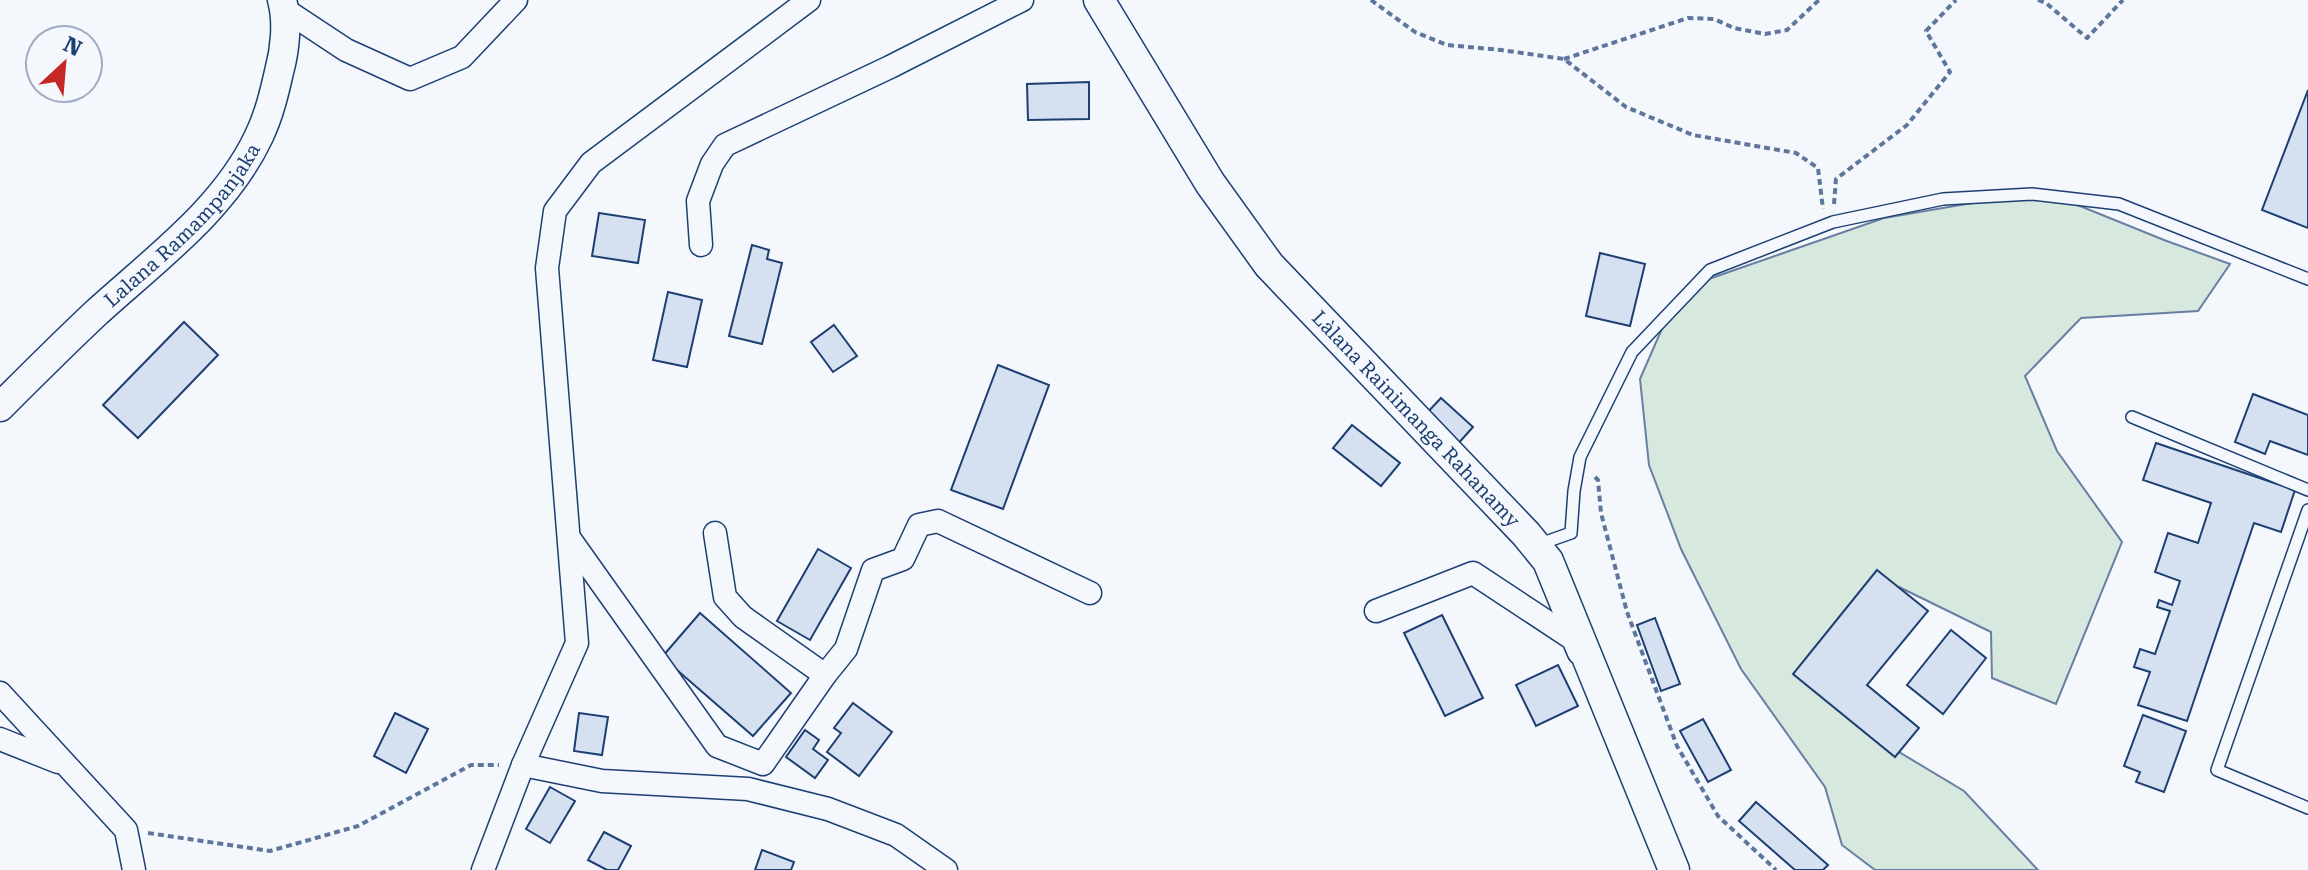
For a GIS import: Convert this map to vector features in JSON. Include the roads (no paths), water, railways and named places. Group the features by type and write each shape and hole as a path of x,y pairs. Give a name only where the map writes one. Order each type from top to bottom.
{"main road":[{"name":"Làlana Rainimanga Rahanamy","path":"1099,0 1210,183 1269,265 1548,561 1674,870"}],"street":[{"path":"283,5 346,50 410,79 462,57 516,0"},
{"path":"483,870 523,765 577,643 547,268 555,211 591,163 809,0"},
{"path":"701,245 698,201 712,164 725,145 1022,0"},
{"name":"Lalana Ramampanjaka","path":"0,407 68,339 194,224 239,170 259,137 272,103 283,55 283,5"},
{"path":"569,538 717,746 763,764 846,649 873,570 903,559 919,525 938,521 1090,593"},
{"path":"715,533 725,597 743,617 825,675"},
{"path":"1376,611 1473,573 1573,639 1628,755"},
{"path":"0,693 126,830 134,870"},
{"path":"0,739 65,765"},
{"path":"523,765 602,781 748,789 815,805 896,835 946,870"}],"lane":[{"path":"1536,545 1571,533 1579,462 1632,352 1710,270 1829,223 1943,199 2032,194 2104,202 2119,204 2308,279"},
{"path":"2132,417 2308,490"},
{"path":"2308,510 2217,770 2308,808"}]}
